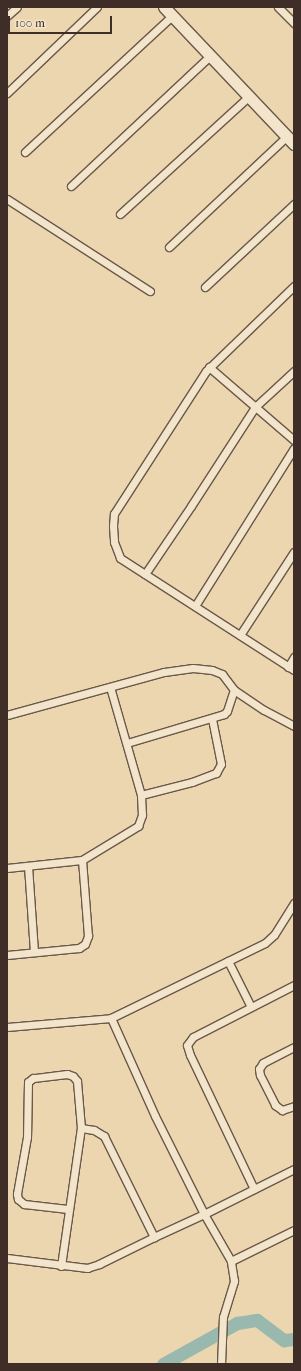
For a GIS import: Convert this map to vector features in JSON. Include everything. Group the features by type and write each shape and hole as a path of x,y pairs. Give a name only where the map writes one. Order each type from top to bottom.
{"street":[{"path":"7,16 17,7"},
{"path":"7,93 97,7"},
{"path":"164,7 290,141 169,247"},
{"path":"278,7 294,23"},
{"path":"25,152 172,16"},
{"path":"71,186 210,56"},
{"path":"120,214 248,97"},
{"path":"7,199 150,291"},
{"path":"205,287 294,204"},
{"path":"294,286 209,367 114,514 114,542 120,558 291,669 294,657"},
{"path":"209,367 294,440"},
{"path":"145,574 256,407 294,371"},
{"path":"195,606 294,448"},
{"path":"240,635 294,552"},
{"path":"7,715 164,672 193,668 212,670 222,674 234,690 264,710 294,726"},
{"path":"7,868 82,860 138,826 142,815 141,796 110,688"},
{"path":"127,743 212,719 224,714 228,711 234,690"},
{"path":"141,796 192,782 216,773 221,764 212,719"},
{"path":"7,955 78,948 84,944 88,936 82,860"},
{"path":"28,866 34,952"},
{"path":"7,1027 111,1018 265,943 274,935 294,903"},
{"path":"228,961 251,1007"},
{"path":"254,1189 190,1055 187,1045 193,1037 294,984"},
{"path":"111,1018 155,1116 204,1214 231,1261 233,1287 223,1317 220,1343 221,1364"},
{"path":"294,1047 263,1063 260,1069 260,1075 275,1106 282,1110 294,1106"},
{"path":"61,1266 68,1209 81,1128 77,1081 73,1076 67,1074 29,1079 27,1137 17,1194 18,1199 24,1204 68,1209"},
{"path":"81,1128 94,1130 104,1136 154,1237"},
{"path":"7,1258 61,1266 87,1268 99,1264 204,1214 294,1169"},
{"path":"231,1261 294,1230"}],"waterway":[{"path":"163,1364 237,1323 257,1320 284,1340 294,1339"}]}
